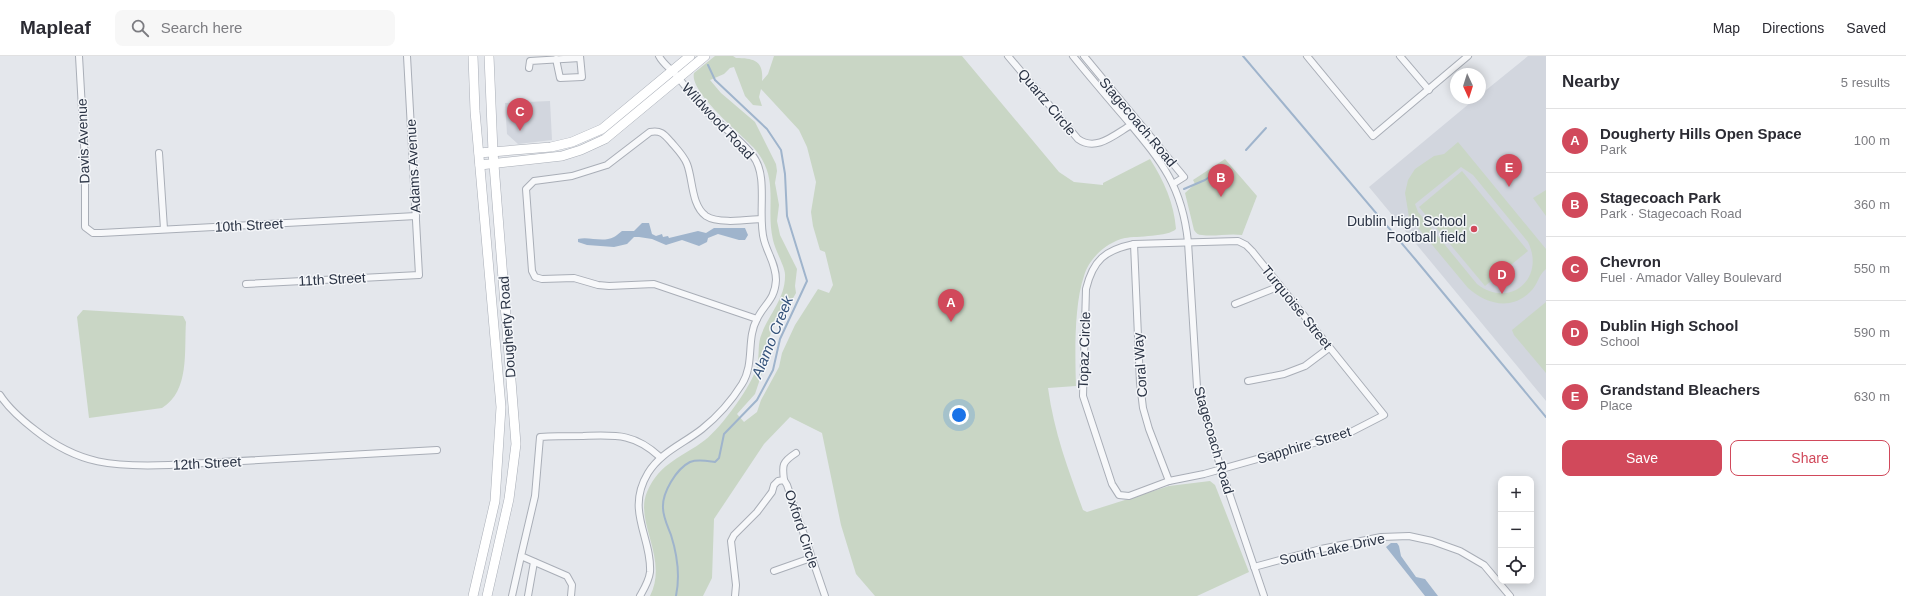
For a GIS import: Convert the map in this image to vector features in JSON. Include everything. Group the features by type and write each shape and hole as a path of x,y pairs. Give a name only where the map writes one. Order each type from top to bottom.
{"main road":[{"name":"Dougherty Road","path":"473,56 479,153 501,407 494,500 473,596"},
{"name":"Dougherty Road","path":"487,596 509,499 516,444 493,152 489,56"},
{"path":"479,153 551,147 572,142 602,129 690,56"},
{"path":"480,165 562,156 581,150 605,139 705,56"},
{"path":"478,576 479,596"}],"street":[{"name":"Davis Avenue","path":"79,56 85,162 85,227"},
{"name":"Adams Avenue","path":"407,56 419,275"},
{"name":"Wildwood Road","path":"640,596 650,573 649,561 640,522 639,499 648,472 660,457 701,430 714,418 743,383 750,366 752,335 757,318 768,304 774,292 776,281 775,267 764,240 761,219 761,179 753,156 708,112 672,70 662,62 659,56"},
{"name":"Quartz Circle","path":"1008,56 1083,143 1088,145 1101,143 1131,125"},
{"name":"Stagecoach Road","path":"1073,56 1162,164 1173,184 1182,210 1188,242 1197,386 1221,469 1264,596"},
{"name":"Stagecoach Road","path":"1084,56 1122,104 1184,177 1173,184"},
{"path":"1307,56 1373,136 1468,56"},
{"path":"1400,56 1429,90"},
{"path":"529,68 530,61 580,57 582,77 560,78 556,59"},
{"path":"1117,109 1122,104"},
{"path":"757,318 654,284 609,286 598,285 574,278 542,279 535,277 532,271 526,189 534,181 572,176 607,165 650,132 658,131 664,134 685,159 698,206 707,216 717,219 761,219"},
{"path":"160,153 164,229"},
{"name":"10th Street","path":"85,227 93,233 101,233 416,216"},
{"name":"Turquoise Street","path":"1188,242 1238,241 1246,245 1384,415"},
{"name":"Topaz Circle","path":"1188,242 1134,244 1118,247 1106,254 1096,264 1089,276 1086,288 1083,396 1112,484 1119,495 1128,496 1169,481 1221,469"},
{"name":"Coral Way","path":"1134,244 1140,383 1143,408 1149,429 1169,481"},
{"name":"11th Street","path":"246,284 419,275"},
{"path":"1235,304 1280,286"},
{"path":"1248,381 1284,374 1305,366 1330,348"},
{"name":"12th Street","path":"0,396 22,419 55,445 72,454 109,465 132,467 437,450"},
{"name":"Sapphire Street","path":"1221,469 1349,433 1384,415"},
{"path":"512,596 535,496 540,437 611,434 623,436 641,442 660,457"},
{"path":"784,480 782,468 785,460 796,453"},
{"name":"Oxford Circle","path":"735,596 736,585 731,541 734,535 757,512 772,492 774,485 778,481 784,480 825,596"},
{"name":"South Lake Drive","path":"1254,567 1321,549 1381,537 1409,536 1432,540 1453,548 1484,565 1510,596"},
{"path":"521,556 567,576 572,585 571,596"},
{"path":"774,571 811,558"},
{"path":"528,596 534,562"}],"shaded area":[{"path":"1528,56 1546,56 1546,401 1369,187 1469,104 1486,104 1486,90"},
{"path":"550,101 552,140 518,144 507,134 505,103"}],"green space":[{"path":"715,56 733,56 736,58 753,60 761,69 762,81 768,74 774,56 962,56 1059,172 1074,182 1103,185 1103,183 1150,159 1168,192 1176,229 1166,234 1118,240 1105,247 1094,257 1086,269 1078,301 1075,345 1076,386 1048,388 1054,420 1067,465 1083,510 1087,512 1169,486 1210,481 1215,485 1249,572 1197,596 875,596 856,574 841,525 822,433 790,417 764,444 714,519 712,578 703,596 650,596 655,582 656,568 645,516 644,504 647,492 652,482 665,467 697,446 712,434 736,405 754,374 757,366 760,337 777,305 785,282 785,271 774,244 771,228 770,181 767,170 762,159 753,147 717,112 699,91 694,73","holes":["734,67 745,96 753,105 762,106 759,97 761,89 799,130 807,147 816,182 811,212 813,226 820,250 825,252 833,285 829,293 818,289 795,325 782,353 779,367 761,400 757,412 744,422 737,414 755,394 767,358 767,348 771,332 786,305 792,300 796,293 795,286 797,269 780,235 777,221 779,205 775,183 777,171 776,164 755,122 721,93 710,80 724,74 730,68"]},
{"path":"1458,142 1546,249 1546,269 1541,274 1533,289 1523,298 1515,302 1499,303 1475,294 1468,288 1409,217 1405,193 1408,180 1415,169 1434,156 1444,154","holes":["1461,167 1473,175 1528,242 1532,255 1532,268 1528,278 1521,286 1512,291 1501,293 1489,291 1477,284 1418,212 1415,204"]},
{"path":"1225,159 1257,196 1242,235 1199,235 1194,230 1185,193 1195,184 1193,180"},
{"name":"Dublin High School Football field","path":"1462,171 1528,251 1485,286 1419,207"},
{"path":"1546,190 1546,216 1533,198"},
{"path":"1546,302 1546,373 1514,335 1512,330"},
{"path":"83,310 183,316 186,322 184,370 177,391 171,401 162,408 89,418 77,317"}],"water":[{"path":"642,223 649,223 652,234 656,236 662,234 663,237 668,236 669,238 698,231 706,233 714,228 745,228 748,235 745,240 739,240 718,234 708,238 707,242 699,246 682,240 666,245 652,239 639,237 634,237 627,244 614,247 587,245 578,242 578,239 582,238 609,239 615,237 622,231 634,231"},
{"path":"1391,543 1397,543 1401,556 1416,577 1425,579 1438,596 1425,596 1386,547"}],"waterway":[{"path":"1243,56 1415,259 1546,417"},
{"name":"Alamo Creek","path":"676,596 678,581 676,558 673,542 663,511 663,502 667,489 680,470 690,462 699,460 715,462 719,458 724,434 757,400 773,370 780,339 807,281 787,216 785,174 781,150 767,129 715,80 708,65"},
{"path":"1246,150 1266,128"},
{"path":"1184,189 1205,180 1224,167"}],"place":[{"name":"Chevron","path":"520,131"},
{"name":"Grandstand Bleachers","path":"1509,187"},
{"name":"Stagecoach Park","path":"1221,197"},
{"name":"Dublin High School Football field","path":"1474,229"},
{"name":"Dublin High School","path":"1502,294"},
{"name":"Dougherty Hills Open Space","path":"951,322"}]}
